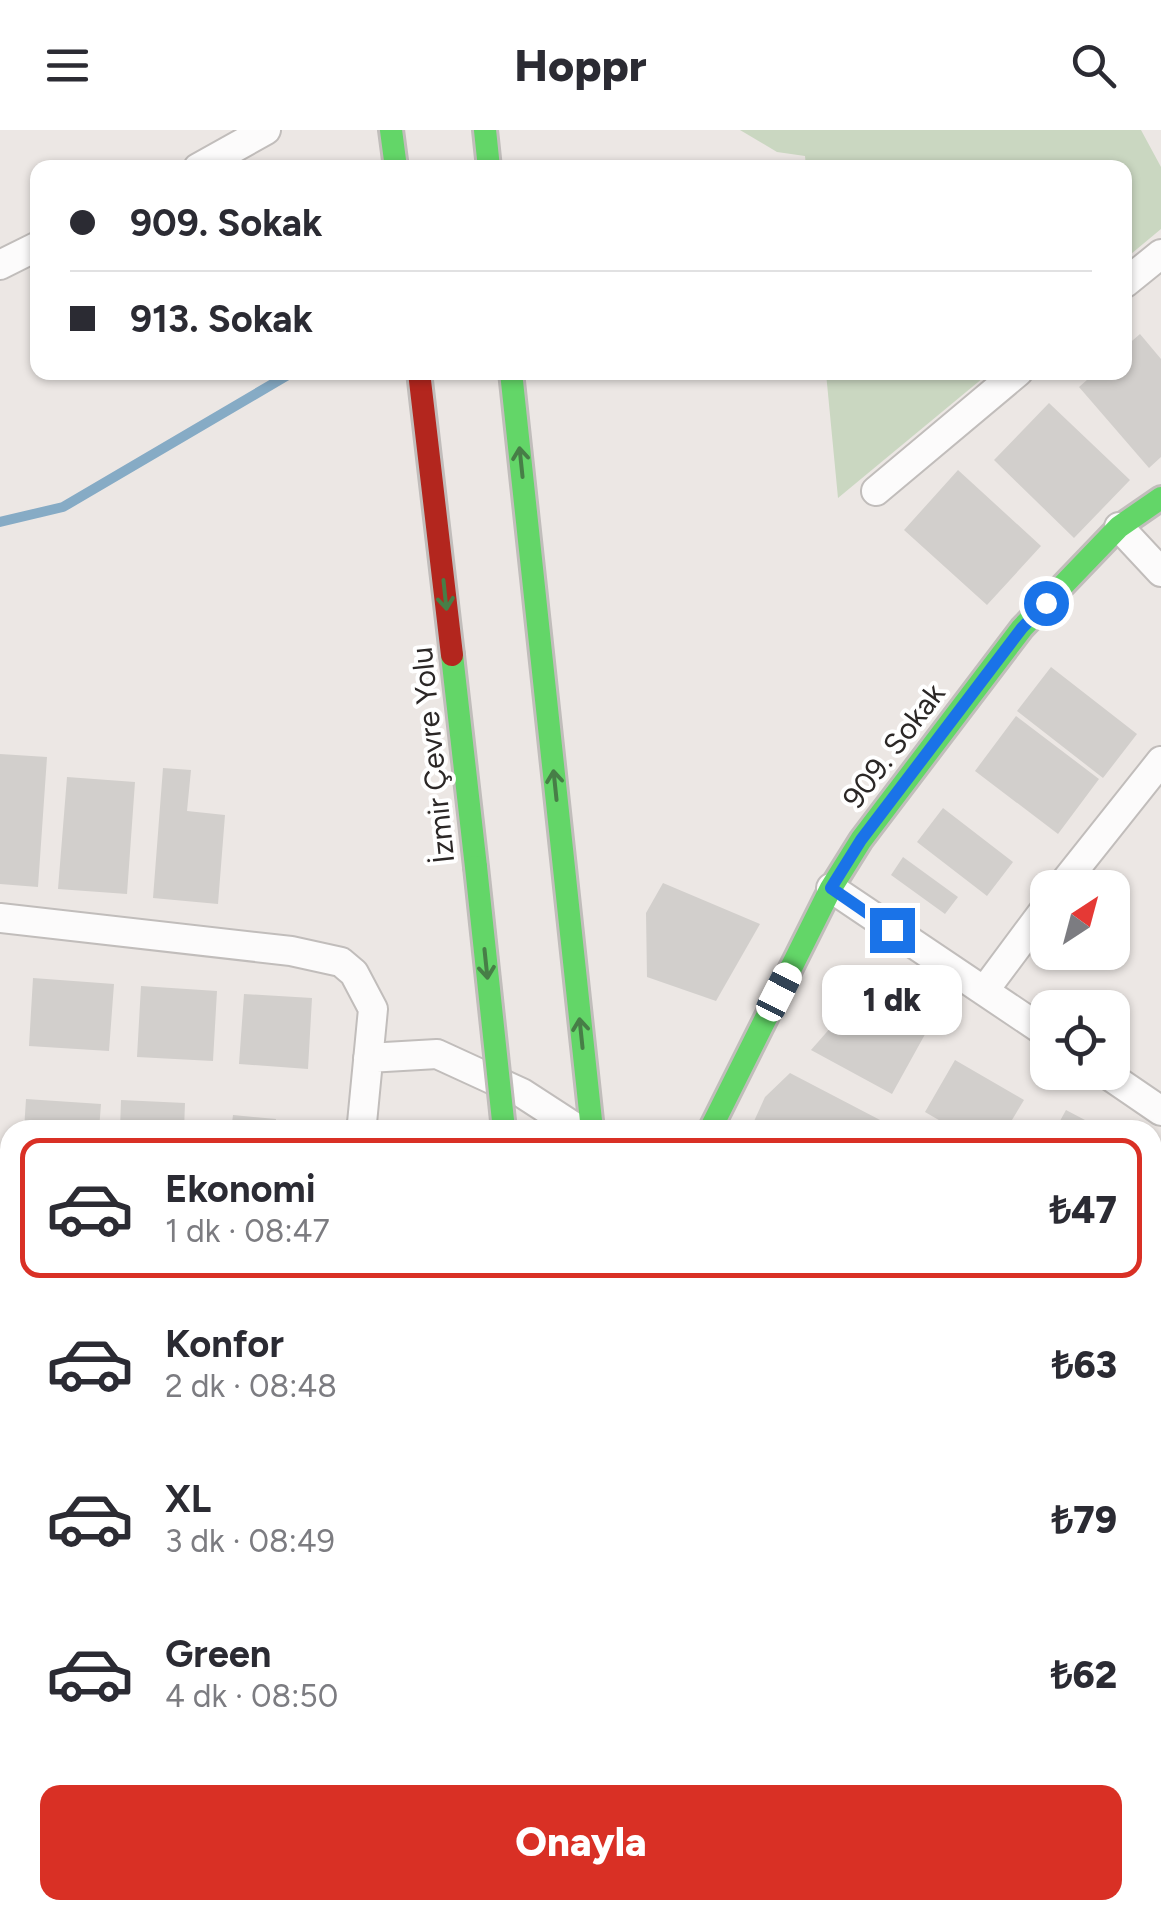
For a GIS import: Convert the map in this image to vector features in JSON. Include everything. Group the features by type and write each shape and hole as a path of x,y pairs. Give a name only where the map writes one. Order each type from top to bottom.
{"main road":[{"path":"392,130 395,160"},
{"path":"485,130 488,160"},
{"name":"İzmir Çevre Yolu","path":"421,380 503,1120"},
{"path":"512,380 591,1120"},
{"name":"909. Sokak","path":"715,1120 831,888 861,840 1022,628 1118,527 1161,498"}],"street":[{"path":"212,160 266,130"},
{"path":"0,264 30,250"},
{"path":"1132,278 1161,254"},
{"path":"876,491 1008,380"},
{"path":"1118,527 1161,572"},
{"path":"1074,870 1161,761"},
{"path":"831,888 1030,1022"},
{"path":"0,918 326,957 341,962 354,972 372,1009 363,1120"},
{"path":"984,992 1030,929"},
{"path":"368,1058 437,1054 522,1093 564,1120"},
{"path":"1130,1090 1161,1111"}],"green space":[{"path":"740,130 1141,130 1161,167 1161,229 1132,253 1132,160 805,160 805,156 777,152"},
{"path":"827,380 981,380 838,498"}],"building":[{"path":"1140,334 1161,359 1161,457 1149,468 1079,387 1087,380 1132,380 1132,341"},
{"path":"1049,403 1130,480 1074,538 994,460"},
{"path":"958,470 1041,546 987,605 904,530"},
{"path":"1051,667 1137,734 1103,778 1017,711"},
{"path":"1016,716 1099,779 1058,834 975,771"},
{"path":"0,754 47,757 38,887 0,884"},
{"path":"163,768 191,770 187,811 225,815 218,904 153,898"},
{"path":"67,777 135,782 127,894 58,889"},
{"path":"943,808 1013,862 987,896 917,842"},
{"path":"903,857 958,897 945,914 891,875"},
{"path":"663,883 760,924 716,1001 647,977 646,913"},
{"path":"882,969 939,1009 892,1094 811,1050"},
{"path":"33,978 114,984 109,1051 29,1046"},
{"path":"141,986 217,991 213,1061 137,1057"},
{"path":"244,994 312,998 308,1069 239,1064"},
{"path":"955,1060 1024,1100 1012,1120 939,1120 925,1112"},
{"path":"790,1073 880,1120 755,1120 765,1097"},
{"path":"26,1099 101,1104 100,1120 25,1120"},
{"path":"121,1100 185,1103 184,1120 120,1120"},
{"path":"1066,1110 1085,1120 1060,1120"},
{"path":"233,1115 276,1119 276,1120 232,1120"}],"waterway":[{"path":"0,522 63,507 279,380"}],"traffic: fast":[{"path":"391,130 395,160"},
{"path":"485,130 488,160"},
{"path":"512,380 591,1120"},
{"path":"715,1120 831,888 861,840 1022,628 1119,527 1161,498"},
{"path":"452,655 476,867"},
{"path":"476,867 503,1120"}],"traffic: jam":[{"path":"420,380 452,655"}],"route":[{"path":"892,930 831,888 861,840 1022,628 1046,603"}]}
